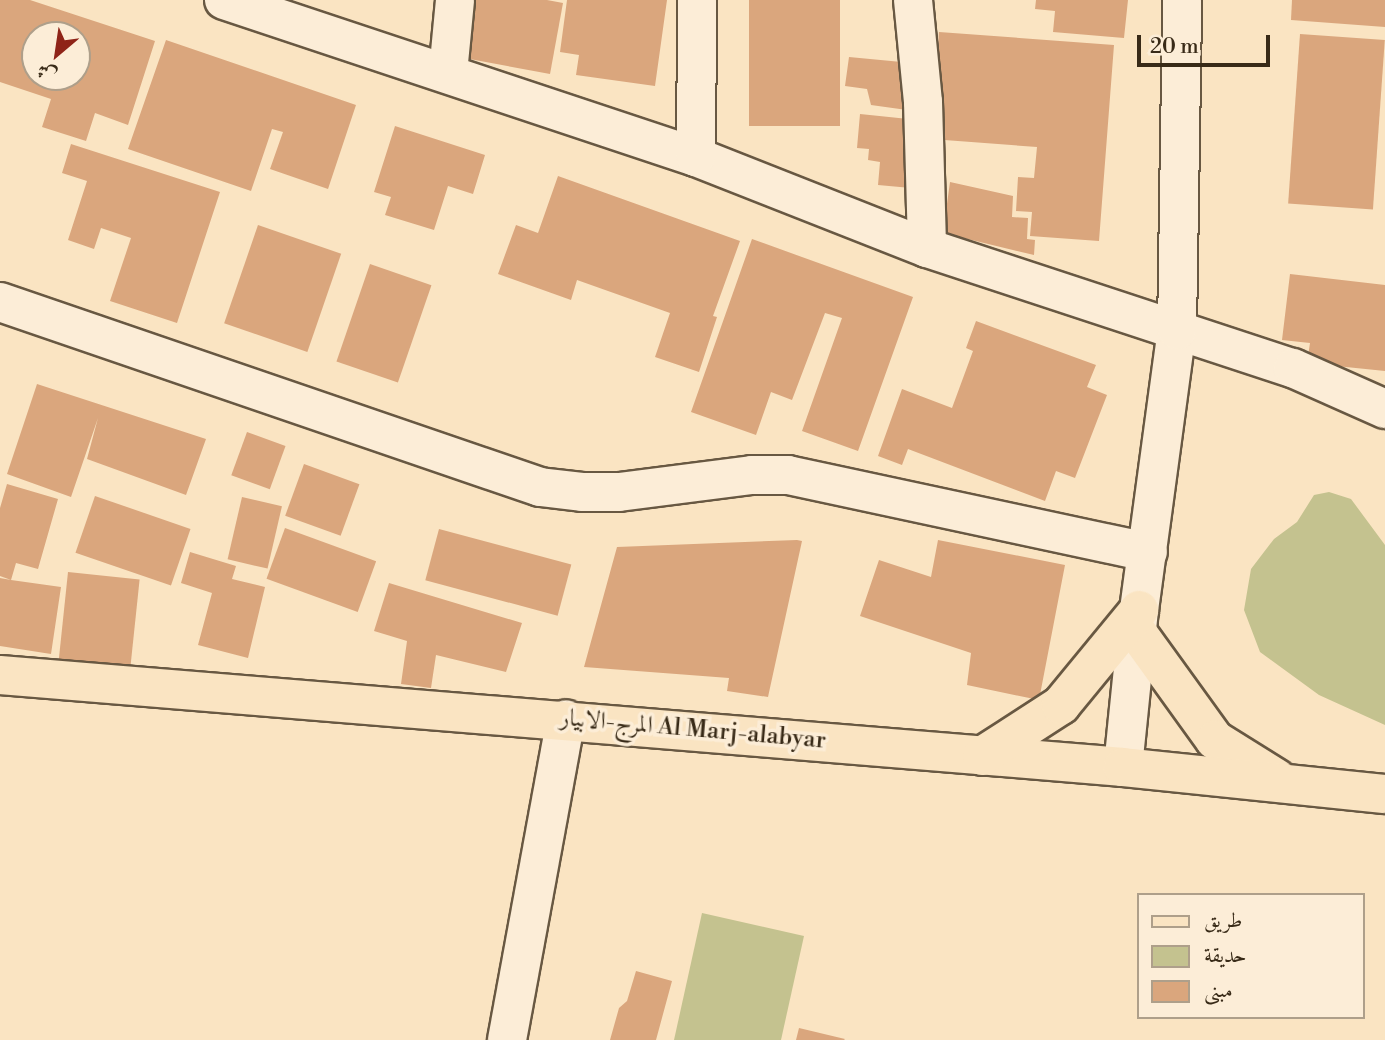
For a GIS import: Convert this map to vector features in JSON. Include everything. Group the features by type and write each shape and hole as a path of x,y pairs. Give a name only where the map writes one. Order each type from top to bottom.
{"main road":[{"path":"982,755 1061,705 1138,621 1215,740 1287,785"},
{"name":"المرج-الابيار Al Marj-alabyar","path":"0,675 566,719 1123,767 1385,794"}],"street":[{"path":"224,0 696,157 927,248 1293,368 1385,409"},
{"path":"448,73 455,0"},
{"path":"696,157 697,0"},
{"path":"913,0 923,102 927,248"},
{"path":"1123,767 1138,621 1177,330 1182,0"},
{"path":"0,302 540,487 582,492 619,492 752,475 788,475 1148,552"},
{"path":"507,1040 566,719"}],"green space":[{"path":"1329,492 1351,499 1385,545 1385,725 1319,695 1260,652 1244,610 1251,569 1274,539 1297,522 1314,495"},
{"path":"702,913 804,936 781,1040 674,1040"}],"building":[{"path":"0,0 30,0 155,41 128,125 95,113 86,141 42,127 51,99 27,91 91,91 91,21 21,21 21,89 0,82"},
{"path":"469,0 547,0 563,3 550,74 459,57"},
{"path":"567,0 667,0 655,86 576,75 579,55 560,52"},
{"path":"749,0 840,0 840,126 749,126"},
{"path":"1036,0 1128,0 1124,38 1053,32 1055,11 1035,9"},
{"path":"1292,0 1385,0 1385,27 1291,20"},
{"path":"939,32 1114,45 1099,241 1030,236 1032,212 1016,211 1018,177 1034,178 1037,147 931,139"},
{"path":"1300,34 1385,40 1373,210 1288,204"},
{"path":"166,40 356,105 328,189 270,169 283,132 272,129 251,191 128,149"},
{"path":"849,57 912,63 907,110 871,105 867,89 845,86"},
{"path":"860,114 918,120 911,188 878,185 880,162 868,160 869,149 857,148"},
{"path":"395,126 485,155 473,194 448,186 434,230 385,215 391,197 374,192"},
{"path":"71,144 220,192 177,323 110,301 131,238 101,228 94,249 68,240 87,181 62,173"},
{"path":"558,176 740,241 713,316 717,317 699,372 655,357 670,313 577,280 571,300 498,274 516,225 538,233"},
{"path":"950,182 1013,196 1012,217 1028,218 1027,239 1035,240 1034,255 943,233"},
{"path":"258,225 341,254 307,352 224,323"},
{"path":"752,239 913,297 858,451 802,431 842,318 825,313 792,400 771,392 756,435 691,412"},
{"path":"370,264 431,285 398,383 336,361"},
{"path":"1290,274 1385,285 1385,371 1307,363 1310,343 1282,340"},
{"path":"976,321 1096,365 1087,387 1107,395 1075,478 1056,471 1045,501 908,449 902,465 878,456 902,389 952,408 973,351 966,348"},
{"path":"37,384 206,439 186,495 87,459 98,418 71,497 7,474"},
{"path":"247,432 286,446 270,489 231,475"},
{"path":"304,464 359,484 341,536 285,516"},
{"path":"7,484 58,499 38,569 16,563 11,580 0,576 0,508"},
{"path":"95,496 190,529 171,586 75,553"},
{"path":"242,497 282,506 268,569 228,559"},
{"path":"285,528 376,561 358,612 267,579"},
{"path":"439,529 571,564 558,616 425,580"},
{"path":"938,540 1065,565 1039,700 967,685 971,653 860,616 879,560 931,577"},
{"path":"802,541 768,697 727,691 729,678 584,667 617,547"},
{"path":"190,552 236,566 232,579 265,587 248,658 198,645 212,593 181,583"},
{"path":"68,572 140,580 130,667 59,660"},
{"path":"0,578 61,587 51,654 0,646"},
{"path":"389,583 522,623 506,672 436,655 431,688 401,684 407,641 374,631"},
{"path":"636,971 672,981 656,1040 610,1040 619,1008 627,1001"},
{"path":"799,1028 845,1039 796,1040"}]}
